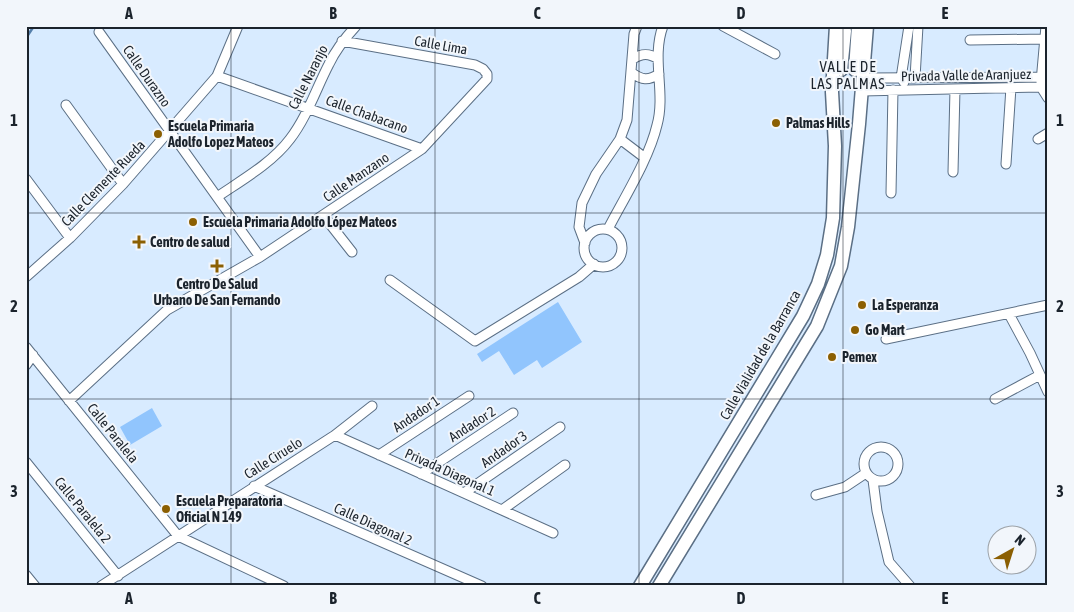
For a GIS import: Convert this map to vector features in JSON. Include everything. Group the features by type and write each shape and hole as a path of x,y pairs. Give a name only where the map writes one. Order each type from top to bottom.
{"main road":[{"path":"858,26 853,100 860,124"},
{"path":"659,586 817,326 841,266 848,227 860,124 867,26"},
{"name":"Calle Vialidad de la Barranca","path":"640,586 803,316 818,284 827,255 833,218 835,146 832,92 841,74 841,29"},
{"path":"834,186 852,187"}],"street":[{"name":"Calle Clemente Rueda","path":"26,277 70,238 170,132 217,76 238,26"},
{"name":"Calle Naranjo","path":"217,197 272,158 290,140 309,108 329,63 342,42 356,26"},
{"path":"584,243 596,230 608,229 614,232 621,242 620,254 617,260 607,266 594,264 586,256 579,227 582,203 596,174 620,139 627,120 636,26"},
{"path":"608,229 645,158 657,126 660,92 659,37 662,26"},
{"path":"723,26 775,54"},
{"path":"907,90 901,78 909,26"},
{"path":"915,78 918,26"},
{"name":"Privada Valle de Aranjuez","path":"1044,81 1046,26"},
{"name":"Calle Durazno","path":"99,32 260,257"},
{"path":"970,40 1045,39"},
{"name":"Calle Lima","path":"342,42 476,65"},
{"path":"633,59 640,54 651,55 658,59"},
{"name":"Calle Manzano","path":"69,401 168,310 260,257 422,149 487,79 487,74 476,65"},
{"path":"632,73 641,79 651,79 659,74"},
{"name":"Calle Chabacano","path":"217,76 422,149"},
{"name":"Privada Valle de Aranjuez","path":"863,84 901,78 1044,81"},
{"path":"1044,81 1048,98"},
{"name":"Privada Valle de Aranjuez","path":"863,84 893,90 907,90 1011,87 1044,81"},
{"path":"1006,164 1011,87"},
{"path":"953,172 955,88"},
{"path":"891,193 893,90"},
{"path":"66,105 123,184"},
{"path":"1038,139 1048,133"},
{"path":"620,139 645,158"},
{"path":"26,179 70,238"},
{"path":"323,215 352,252"},
{"path":"390,280 475,341 579,277 594,264"},
{"path":"886,339 1048,305"},
{"path":"1009,314 1048,392"},
{"name":"Calle Paralela","path":"26,347 178,536"},
{"path":"26,365 33,355"},
{"path":"995,399 1040,375"},
{"name":"Andador 1","path":"379,455 469,396"},
{"name":"Calle Ciruelo","path":"104,585 334,435 372,406"},
{"name":"Andador 2","path":"421,474 513,413"},
{"name":"Andador 3","path":"464,493 560,427"},
{"name":"Privada Diagonal 1","path":"334,435 554,533"},
{"path":"873,448 891,449 897,456 899,464 897,473 890,479 882,482 873,480 866,473 864,463 866,454 873,448"},
{"name":"Calle Paralela 2","path":"26,462 118,576"},
{"path":"502,510 565,465"},
{"path":"816,495 845,487 866,473"},
{"path":"873,480 877,511 889,562 910,586"},
{"name":"Calle Diagonal 2","path":"254,486 482,586"},
{"path":"178,536 284,586"},
{"path":"26,575 35,586"}],"shaded area":[{"path":"558,302 582,342 542,368 537,360 514,375 499,351 482,362 477,354"},
{"path":"152,408 162,426 130,445 120,427"}],"waterway":[{"path":"26,38 34,26"}],"place":[{"name":"Palmas Hills","path":"776,123"},
{"name":"Escuela Primaria Adolfo Lopez Mateos","path":"158,134"},
{"name":"Escuela Primaria Adolfo López Mateos","path":"193,222"},
{"name":"Centro de salud","path":"139,242"},
{"name":"Centro De Salud Urbano De San Fernando","path":"217,266"},
{"name":"La Esperanza","path":"862,305"},
{"name":"Go Mart","path":"855,330"},
{"name":"Pemex","path":"832,357"},
{"name":"Escuela Preparatoria Oficial N 149","path":"166,509"}],"district":[{"name":"VALLE DE LAS PALMAS","path":"848,74"}]}
